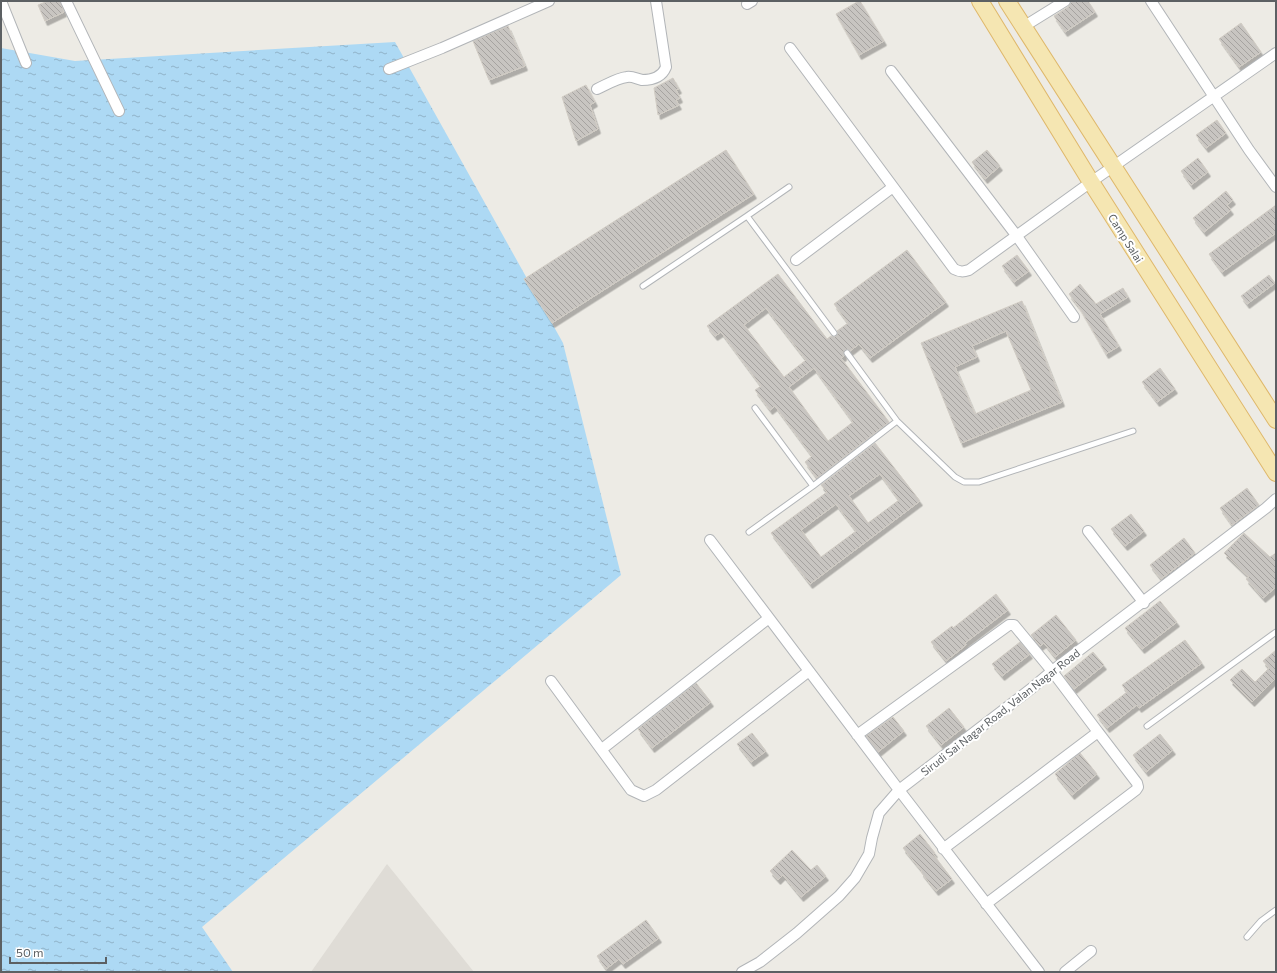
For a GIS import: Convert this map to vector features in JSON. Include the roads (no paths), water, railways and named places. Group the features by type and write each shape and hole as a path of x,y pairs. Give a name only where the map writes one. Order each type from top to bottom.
{"main road":[{"name":"Camp Salai","path":"980,1 1091,182 1276,473"},
{"path":"1007,1 1276,420"}],"street":[{"path":"1,1 26,63"},
{"path":"66,1 119,111"},
{"path":"389,68 448,46 548,1"},
{"path":"597,89 627,77 643,80 660,76 664,72 666,67 656,1"},
{"path":"1023,27 1064,1"},
{"path":"1152,1 1249,150 1276,187"},
{"path":"790,48 954,269 959,272 969,270 1091,182 1276,54"},
{"path":"891,71 1016,236 1074,317"},
{"path":"796,260 893,187"},
{"name":"Sirudi Sai Nagar Road, Valan Nagar Road","path":"745,971 766,958 798,933 833,901 855,878 869,854 879,813 899,790 1276,500"},
{"path":"1088,531 1144,602"},
{"path":"710,540 1038,972"},
{"path":"602,749 769,618"},
{"path":"857,735 1009,624 1014,625 1052,671 1137,783 1138,787 986,904"},
{"path":"551,681 631,790 644,796 656,790 809,671"},
{"path":"944,848 1098,732"},
{"path":"1065,972 1091,951"}],"lane":[{"path":"643,286 789,187"},
{"path":"747,216 834,334"},
{"path":"847,353 897,421 955,478 968,482 978,482 1133,431"},
{"path":"755,408 813,486"},
{"path":"749,532 813,486 897,421"},
{"path":"1147,726 1276,632"},
{"path":"1247,937 1261,921 1276,910"}],"water":[{"path":"395,42 563,343 621,575 202,927 233,972 1,972 1,48 75,61"}]}
